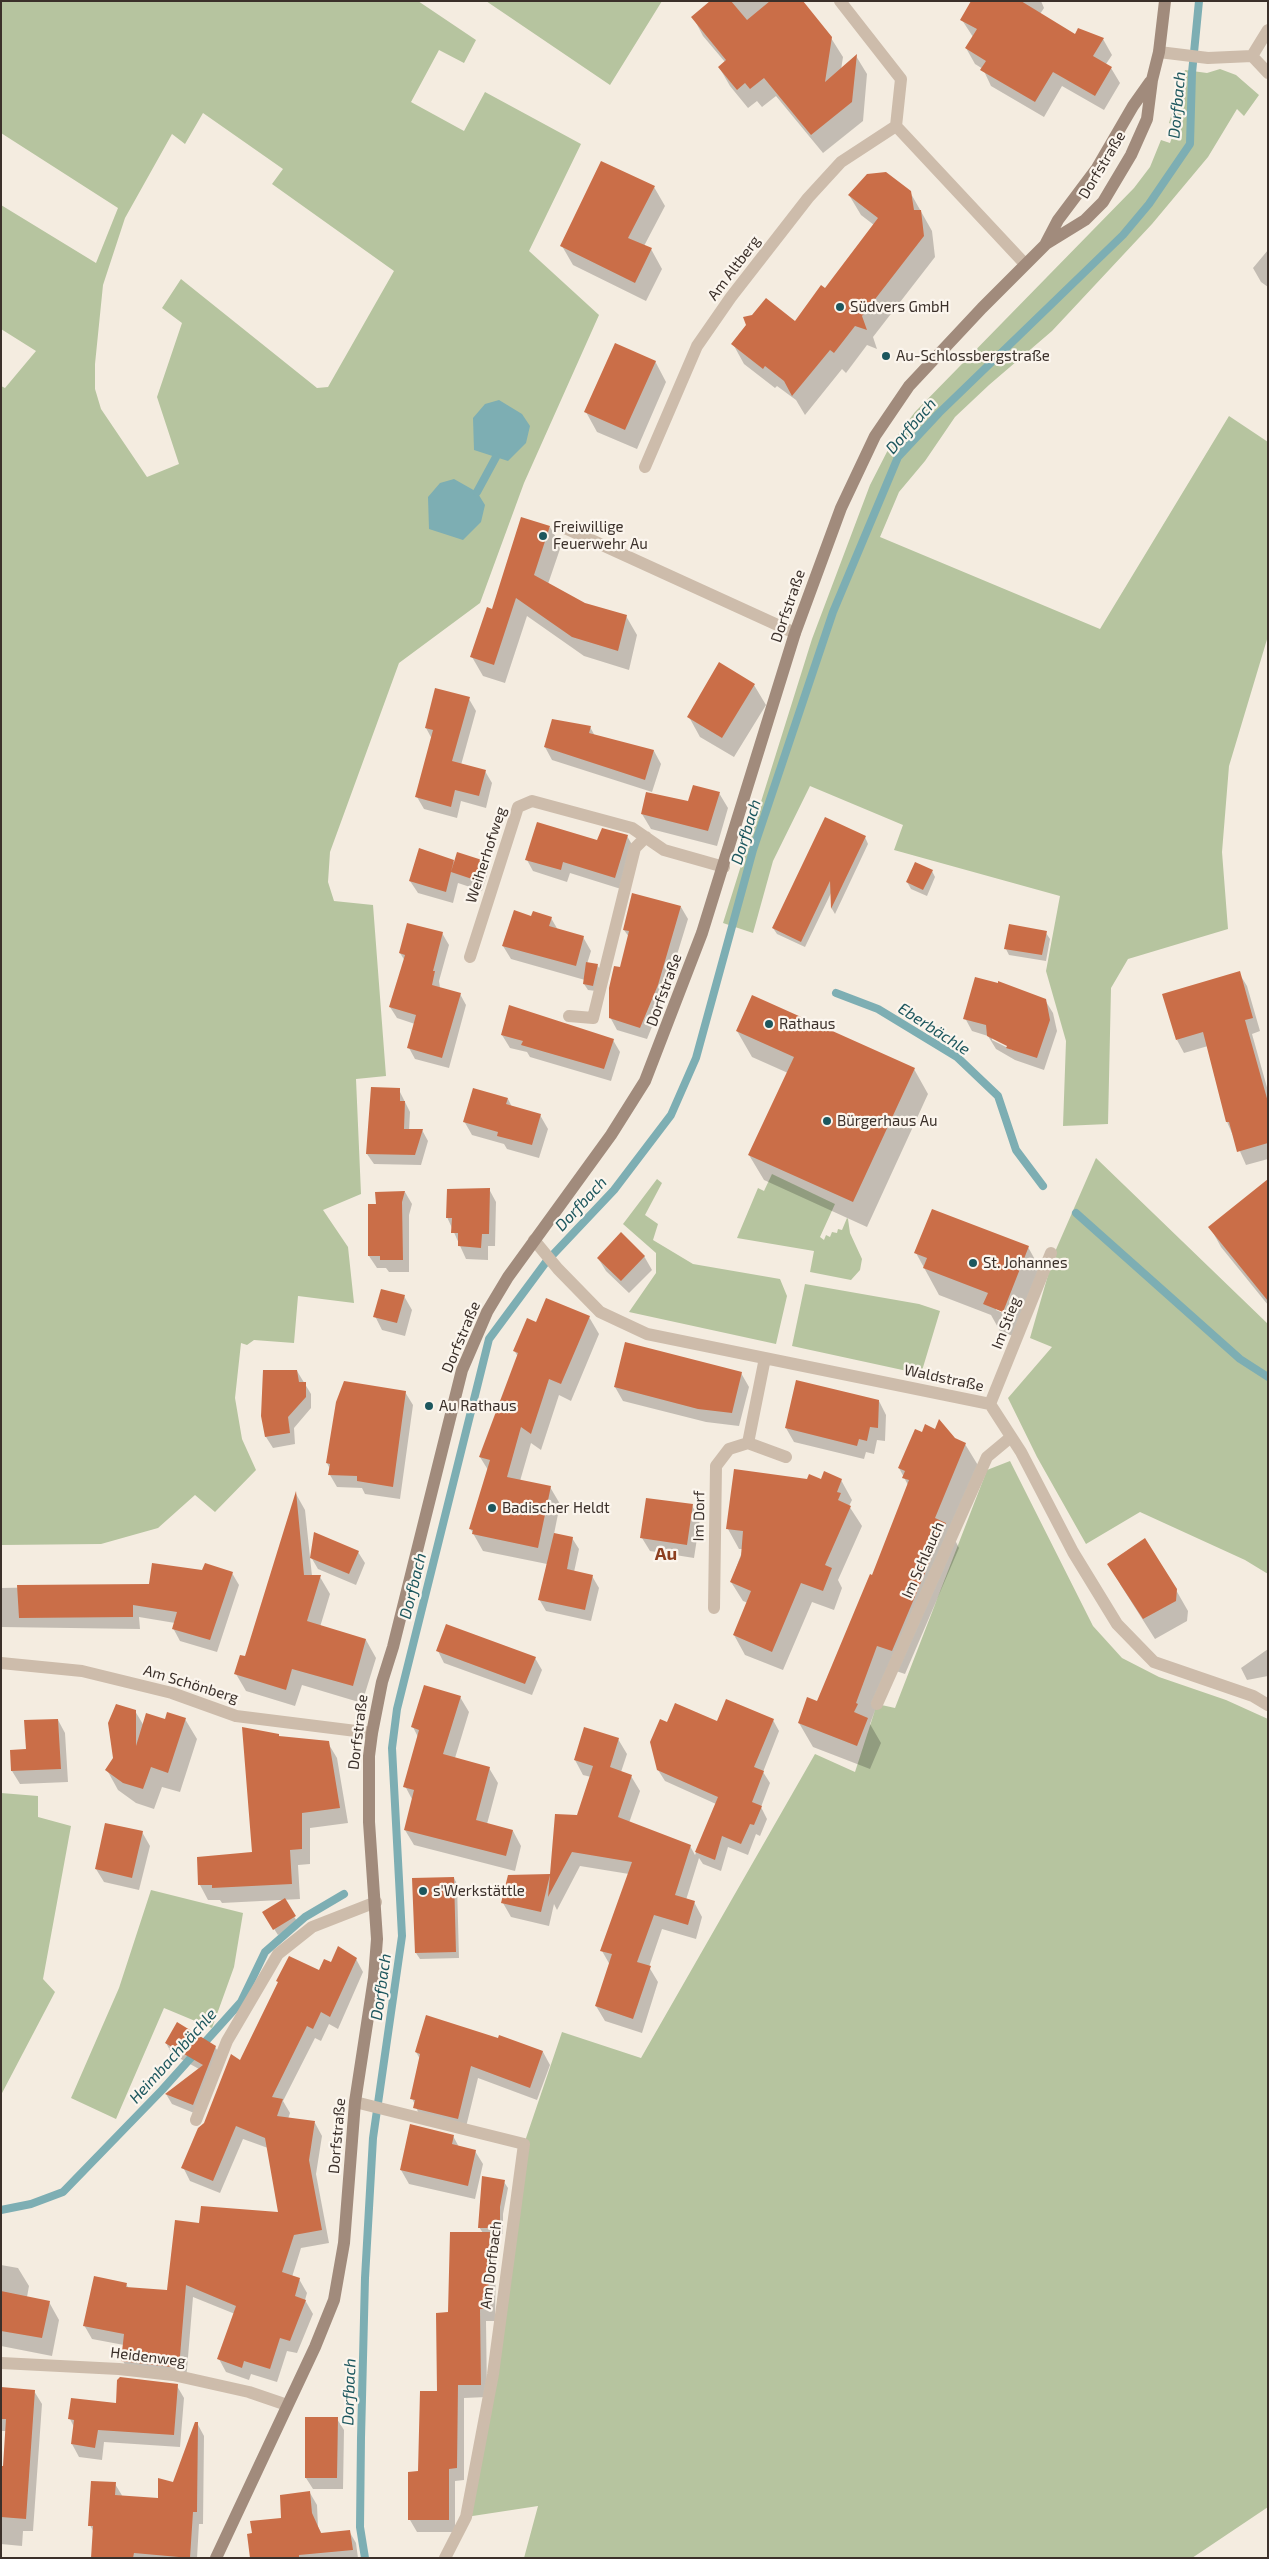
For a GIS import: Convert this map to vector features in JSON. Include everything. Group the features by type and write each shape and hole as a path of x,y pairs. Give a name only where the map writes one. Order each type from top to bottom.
{"main road":[{"name":"Dorfstraße","path":"216,2558 334,2300 344,2244 355,2102 374,1978 376,1902 369,1822 369,1756 372,1733 382,1682 393,1647 462,1370 487,1312 508,1277 537,1244 645,1081 702,933 795,633 841,508 875,436 921,372 1024,264 1046,244 1085,220 1103,202 1131,155 1147,119 1152,80 1159,52 1165,1"},
{"name":"Dorfstraße","path":"1046,244 1058,220 1097,168 1133,106 1152,80"}],"street":[{"path":"840,1 901,79 896,126 1024,264"},
{"path":"1252,56 1268,30"},
{"path":"1159,52 1174,56 1208,58 1252,56 1268,73"},
{"name":"Am Altberg","path":"645,467 697,346 731,297 808,198 841,162 896,126"},
{"path":"565,528 795,633"},
{"name":"Weiherhofweg","path":"470,957 518,807 532,801 632,828 664,850 724,867"},
{"path":"569,1016 593,1018 635,848 646,837"},
{"name":"Waldstraße","path":"537,1244 558,1269 600,1312 647,1334 990,1404 1011,1437 1073,1552 1117,1624 1154,1662 1253,1696 1268,1705"},
{"name":"Im Stieg","path":"990,1404 1051,1253"},
{"path":"765,1358 748,1444 786,1457"},
{"name":"Im Schlauch","path":"876,1704 987,1457 1011,1437"},
{"name":"Im Dorf","path":"714,1608 716,1466 729,1449 748,1444"},
{"name":"Am Schönberg","path":"1,1664 82,1671 172,1693 236,1716 372,1733"},
{"path":"196,2120 227,2041 278,1954 312,1927 376,1902"},
{"name":"Am Dorfbach","path":"355,2102 524,2144 493,2374 466,2517 445,2558"},
{"name":"Heidenweg","path":"1,2364 119,2369 173,2375 223,2385 287,2405"}],"green space":[{"path":"1,1 418,1 476,40 464,63 439,50 411,102 464,131 485,92 581,144 529,251 599,315 524,483 480,603 399,663 330,852 328,882 334,901 373,905 386,1076 356,1079 361,1194 323,1210 348,1247 354,1303 298,1296 294,1343 254,1340 247,1345 241,1343 235,1398 242,1439 256,1470 215,1512 195,1495 158,1528 101,1544 1,1545 1,386 5,388 36,351 1,329 1,205 96,263 118,208 1,133","holes":["203,113 283,169 272,184 394,271 328,387 317,388 181,279 162,308 182,323 157,397 179,464 147,477 101,409 95,389 95,364 103,285 125,218 172,134 185,144"]},
{"path":"486,1 662,1 610,85"},
{"path":"1220,69 1236,75 1259,95 1244,116 1237,109 1208,157 1152,224 1052,331 955,417 925,461 899,492 880,537 1100,629 1229,416 1268,442 1268,636 1229,766 1222,852 1228,929 1128,959 1111,988 1108,1124 1063,1126 1066,1041 1046,971 1060,896 894,850 903,825 810,786 773,861 753,933 723,923 812,639 870,485 891,444 915,412 1134,188 1150,167 1161,140 1170,143 1176,126 1169,123 1185,70 1207,73"},
{"path":"1096,1158 1268,1324 1268,1574 1245,1560 1140,1512 1086,1544 1037,1457 1008,1398 1052,1347 1030,1338 1054,1254"},
{"path":"772,1174 835,1204 820,1237 824,1240 826,1235 830,1237 832,1232 837,1233 838,1229 842,1230 848,1219 850,1233 862,1259 860,1270 851,1280 810,1272 814,1251 737,1238 758,1188 764,1191"},
{"path":"657,1179 662,1183 645,1215 658,1224 653,1240 693,1264 780,1279 787,1296 776,1344 629,1312 656,1273 656,1253 623,1224"},
{"path":"805,1284 919,1304 940,1311 921,1374 792,1346"},
{"path":"1010,1461 1093,1626 1122,1658 1159,1677 1226,1700 1268,1719 1268,2507 1192,2558 524,2558 538,2506 466,2517 524,2144 562,2032 641,2058 815,1754 855,1772 877,1704 895,1708 987,1470"},
{"path":"1,1793 38,1796 38,1817 71,1826 43,1979 55,1992 1,2095"},
{"path":"151,1890 243,1913 234,1967 212,2028 164,2008 116,2119 71,2098 119,1988"}],"water":[{"path":"499,400 522,414 530,426 526,443 508,461 474,450 473,418 485,404"},
{"path":"454,479 477,492 485,505 481,522 463,540 429,529 428,497 440,483"}],"building":[{"path":"710,1 731,1 747,20 770,1 803,1 832,37 825,82 857,54 852,102 811,135 764,78 750,89 745,83 737,90 718,67 726,60 691,17"},
{"path":"971,1 1021,1 1075,34 1078,28 1104,38 1093,56 1112,67 1095,96 1053,72 1035,102 980,70 986,61 965,48 977,29 960,20"},
{"path":"601,161 655,186 628,238 652,248 635,283 560,246"},
{"path":"886,172 911,191 914,210 921,210 924,236 862,316 867,330 855,326 834,353 830,350 792,396 784,381 765,366 763,369 731,344 746,325 743,317 752,315 766,298 795,321 821,285 825,288 878,218 848,195 867,174"},
{"path":"615,343 656,361 625,430 584,412"},
{"path":"521,517 550,526 534,575 585,603 627,615 618,651 572,637 516,598 494,665 470,657 487,607 492,609"},
{"path":"719,662 755,684 722,738 687,717"},
{"path":"435,688 470,697 452,761 486,770 479,796 455,790 451,807 415,797 433,730 425,728"},
{"path":"552,719 591,726 589,733 654,750 645,780 544,747"},
{"path":"693,785 720,792 708,831 641,814 646,792 688,801"},
{"path":"825,817 866,836 831,909 830,881 801,942 772,928"},
{"path":"537,822 597,840 602,828 628,835 615,878 563,862 561,870 525,860"},
{"path":"419,848 454,860 446,892 409,881"},
{"path":"457,852 482,860 475,880 451,872"},
{"path":"915,862 933,870 923,890 906,882"},
{"path":"632,893 681,906 658,985 640,1028 609,1018 609,988 614,966 620,967 629,931 623,930"},
{"path":"514,910 531,916 533,911 552,917 549,926 584,936 576,966 502,946"},
{"path":"407,923 443,932 433,971 435,971 432,985 461,993 442,1058 407,1048 416,1015 389,1007 405,955 399,953"},
{"path":"1009,924 1047,931 1042,955 1004,949"},
{"path":"586,962 598,964 593,986 583,984"},
{"path":"1240,971 1253,1018 1245,1020 1268,1102 1268,1143 1237,1152 1229,1122 1226,1122 1203,1032 1176,1040 1162,994"},
{"path":"975,977 998,983 998,981 1046,999 1050,1020 1037,1058 1006,1048 1007,1046 987,1036 986,1025 963,1019"},
{"name":"Bürgerhaus Au","path":"752,995 915,1068 853,1202 748,1155 794,1057 736,1031"},
{"path":"509,1005 614,1039 604,1069 521,1045 523,1041 501,1035"},
{"path":"371,1087 400,1088 400,1101 405,1101 404,1129 423,1129 415,1155 366,1154"},
{"path":"473,1088 508,1098 506,1104 541,1114 532,1145 497,1136 498,1132 463,1122"},
{"path":"1268,1179 1268,1301 1208,1227"},
{"path":"490,1188 489,1234 482,1234 481,1248 458,1246 458,1233 451,1233 452,1218 446,1218 447,1189"},
{"path":"405,1191 402,1202 403,1260 380,1260 380,1256 368,1256 368,1204 376,1204 375,1192"},
{"name":"St. Johannes","path":"932,1209 1029,1246 1003,1312 983,1304 988,1293 923,1268 927,1258 914,1253"},
{"path":"621,1232 645,1256 621,1281 597,1258"},
{"path":"381,1289 405,1295 397,1323 373,1317"},
{"path":"546,1298 590,1316 561,1384 549,1379 531,1434 521,1427 507,1477 551,1486 538,1548 472,1534 473,1530 469,1529 490,1460 479,1457 518,1353 513,1351 527,1318 536,1322"},
{"path":"625,1342 742,1372 732,1413 698,1409 614,1387"},
{"path":"263,1370 297,1370 299,1382 306,1382 306,1397 288,1417 290,1433 265,1437 261,1416"},
{"path":"796,1380 879,1400 878,1428 870,1427 867,1441 859,1439 857,1446 785,1428"},
{"path":"344,1381 406,1391 393,1487 357,1481 357,1476 328,1475 330,1464 326,1463 336,1402"},
{"path":"939,1419 955,1438 966,1443 935,1518 946,1523 892,1651 877,1646 854,1712 868,1718 857,1746 798,1723 807,1697 817,1701 870,1574 872,1575 909,1480 902,1478 905,1471 898,1468 915,1429 922,1432 925,1424 935,1429"},
{"path":"734,1469 807,1479 809,1474 821,1479 824,1471 842,1479 837,1492 841,1493 838,1500 851,1506 825,1565 832,1568 823,1591 801,1583 772,1652 733,1635 751,1591 730,1582 741,1556 743,1531 726,1529"},
{"path":"296,1491 304,1575 321,1575 307,1621 366,1639 353,1686 292,1669 286,1690 234,1674 240,1655 245,1656"},
{"path":"646,1498 693,1504 687,1545 640,1538"},
{"path":"314,1532 359,1551 349,1574 310,1558"},
{"path":"554,1533 573,1537 567,1569 593,1575 585,1610 538,1600"},
{"path":"1145,1538 1177,1589 1176,1601 1143,1619 1107,1564"},
{"path":"152,1563 202,1570 205,1563 233,1572 210,1640 172,1629 177,1612 133,1605 133,1617 19,1618 17,1585 149,1584"},
{"path":"446,1624 536,1657 525,1684 436,1651"},
{"path":"424,1685 461,1696 443,1754 490,1767 476,1820 513,1830 506,1856 404,1830 414,1790 403,1787 419,1730 411,1727"},
{"path":"726,1699 774,1719 754,1767 764,1771 752,1802 762,1806 754,1825 750,1824 741,1844 722,1836 715,1860 695,1852 718,1797 657,1770 650,1742 660,1719 667,1722 675,1703 717,1721"},
{"path":"116,1704 136,1710 136,1746 146,1713 165,1719 167,1712 186,1718 168,1773 151,1767 143,1789 123,1783 105,1770 113,1758 108,1723"},
{"path":"58,1719 61,1769 11,1771 10,1750 26,1749 24,1720"},
{"path":"242,1727 279,1734 279,1736 329,1741 340,1808 302,1813 302,1849 290,1850 292,1884 212,1888 212,1885 198,1885 197,1857 252,1852"},
{"path":"584,1727 619,1738 610,1767 632,1775 618,1817 691,1845 675,1895 695,1901 688,1925 654,1915 637,1962 651,1966 633,2019 595,2006 612,1954 600,1951 632,1862 572,1852 548,1897 550,1875 541,1912 501,1903 508,1875 550,1874 555,1814 577,1815 593,1766 574,1760"},
{"path":"105,1823 143,1831 132,1878 95,1869"},
{"path":"454,1877 456,1952 415,1953 412,1878"},
{"path":"285,1898 296,1916 273,1930 262,1912"},
{"path":"338,1946 357,1958 330,2017 321,2012 313,2029 307,2026 272,2097 283,2099 277,2116 315,2121 309,2160 322,2230 294,2235 282,2272 300,2278 295,2296 306,2300 290,2341 280,2338 270,2369 244,2361 242,2368 217,2359 236,2306 186,2285 179,2368 121,2361 124,2334 83,2326 94,2276 127,2283 126,2287 167,2290 175,2220 199,2223 201,2206 278,2212 265,2138 236,2126 213,2181 181,2168 198,2128 204,2123 231,2054 240,2060 289,1956 319,1970 324,1959 331,1962"},
{"path":"426,2015 498,2038 499,2035 543,2051 530,2088 471,2066 458,2119 413,2108 415,2100 410,2099 420,2054 415,2052"},
{"path":"177,2022 216,2046 193,2105 165,2094 203,2065 165,2043"},
{"path":"410,2124 454,2135 452,2144 476,2150 468,2186 400,2170"},
{"path":"482,2176 505,2180 500,2207 500,2228 478,2228"},
{"path":"450,2232 490,2232 488,2309 480,2309 481,2385 458,2385 457,2468 449,2469 449,2520 408,2520 408,2472 418,2471 420,2391 437,2391 436,2313 448,2312"},
{"path":"1,2291 50,2301 42,2338 1,2331"},
{"path":"120,2377 178,2384 174,2435 98,2430 95,2448 71,2444 74,2420 68,2419 71,2398 116,2403 117,2380"},
{"path":"1,2387 35,2390 26,2519 1,2517 1,2466 3,2466 6,2419 1,2419"},
{"path":"305,2417 338,2417 337,2478 305,2478"},
{"path":"195,2422 198,2422 197,2512 193,2512 190,2558 134,2553 133,2558 91,2558 93,2526 88,2526 91,2481 116,2482 115,2495 158,2498 158,2478 173,2482"},
{"path":"310,2491 312,2513 321,2533 350,2530 353,2550 299,2555 299,2558 250,2558 247,2534 252,2533 250,2521 281,2518 280,2495"}],"waterway":[{"name":"Dorfbach","path":"365,2558 360,2527 361,2438 365,2278 373,2138 402,1936 392,1748 397,1709 489,1339 546,1262 614,1190 671,1115 696,1058 753,850 833,612 898,457 939,413 1123,235 1149,204 1190,144 1192,73 1199,1"},
{"path":"477,492 496,457"},
{"name":"Eberbächle","path":"836,993 878,1009 957,1057 998,1096 1016,1150 1043,1186"},
{"name":"Eberbächle","path":"1076,1213 1240,1359 1268,1377"},
{"name":"Heimbachbächle","path":"1,2210 31,2204 63,2192 162,2090 241,2002 265,1952 305,1917 344,1894"}],"place":[{"name":"Südvers GmbH","path":"840,307"},
{"name":"Au-Schlossbergstraße","path":"886,356"},
{"name":"Freiwillige Feuerwehr Au","path":"543,536"},
{"name":"Rathaus","path":"769,1024"},
{"name":"Bürgerhaus Au","path":"827,1121"},
{"name":"St. Johannes","path":"973,1263"},
{"name":"Au Rathaus","path":"429,1406"},
{"name":"Badischer Heldt","path":"492,1508"},
{"name":"s'Werkstättle","path":"423,1891"}],"district":[{"name":"Au","path":"666,1554"}]}
